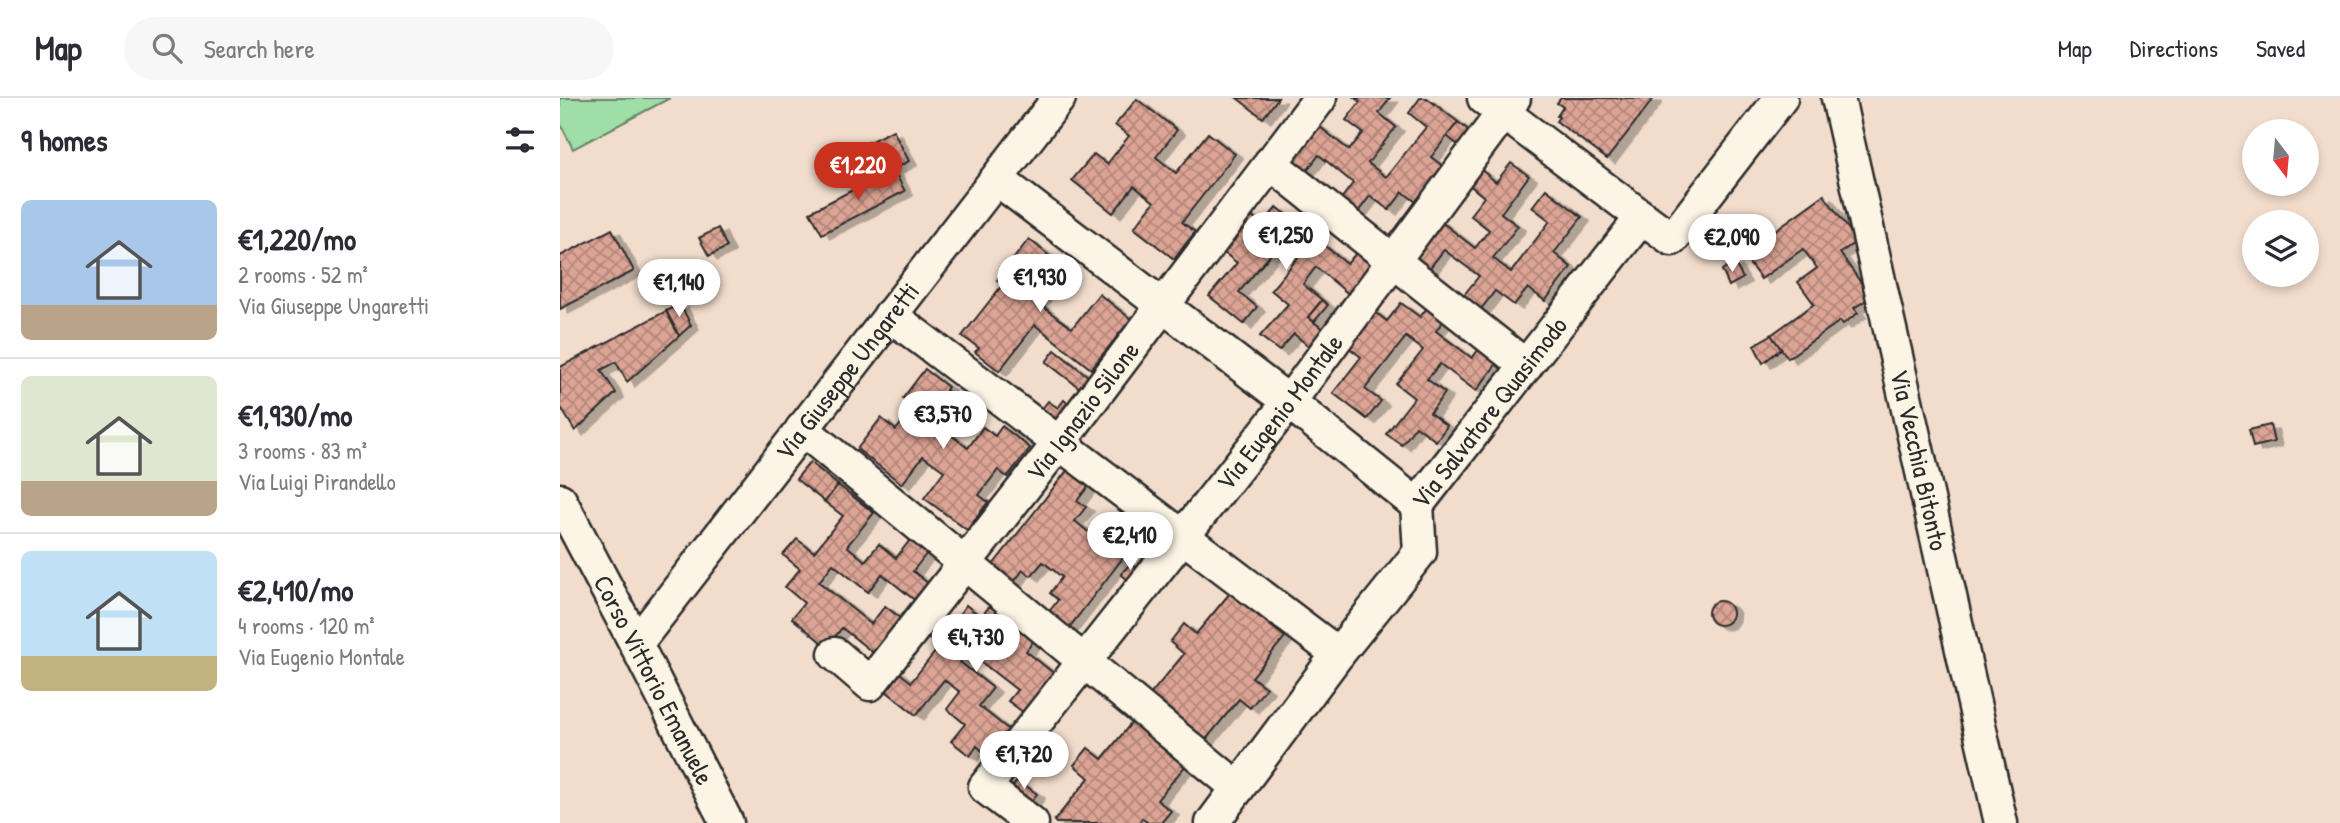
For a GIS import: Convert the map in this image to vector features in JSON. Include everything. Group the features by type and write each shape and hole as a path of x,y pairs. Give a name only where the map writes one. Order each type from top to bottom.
{"street":[{"name":"Via Giuseppe Ungaretti","path":"636,644 1059,98"},
{"name":"Via Ignazio Silone","path":"835,654 870,684 1059,443 1320,98"},
{"path":"1500,103 1672,239 1781,98"},
{"name":"Via Vecchia Bitonto","path":"1838,98 2001,823"},
{"name":"Via Eugenio Montale","path":"1032,823 985,788 1289,402 1394,261 1500,103"},
{"path":"1270,163 1526,366"},
{"path":"997,179 1289,402 1417,505"},
{"name":"Via Salvatore Quasimodo","path":"1212,823 1338,654 1420,552 1417,505 1642,217"},
{"path":"890,315 1338,654"},
{"path":"802,429 1238,788"},
{"name":"Corso Vittorio Emanuele","path":"560,500 727,823"}],"green space":[{"path":"560,98 670,98 573,149 560,123"}],"building":[{"path":"1237,98 1278,98 1263,118"},
{"path":"1355,98 1390,98 1379,113 1396,127 1368,163 1386,177 1426,127 1409,113 1420,98 1427,98 1458,122 1431,157 1448,170 1420,205 1403,192 1389,210 1370,196 1358,212 1341,199 1353,183 1319,155 1305,173 1287,159 1315,123 1349,150 1363,133 1346,120 1360,102"},
{"path":"1561,98 1654,98 1607,159 1556,121 1563,107 1557,103"},
{"path":"1137,99 1177,130 1156,157 1176,173 1208,133 1235,154 1182,222 1195,232 1174,259 1134,228 1154,202 1134,186 1113,213 1072,180 1094,154 1107,164 1129,136 1115,125"},
{"path":"1458,122 1475,135 1464,150 1447,136"},
{"path":"893,130 909,161 877,178 861,146"},
{"path":"1511,163 1529,176 1501,213 1518,226 1493,258 1511,272 1550,221 1532,207 1546,189 1582,217 1554,253 1571,267 1545,301 1528,288 1514,305 1495,291 1481,309 1463,296 1479,276 1444,250 1429,269 1411,255 1439,220 1475,248 1489,230 1470,215 1484,197 1467,183 1479,168 1496,182"},
{"path":"893,169 905,191 822,234 810,212"},
{"path":"1824,195 1857,241 1840,253 1871,297 1854,308 1858,313 1843,324 1840,321 1788,358 1771,335 1814,304 1798,282 1817,268 1803,249 1761,279 1742,254"},
{"path":"1310,205 1326,219 1312,235 1347,264 1362,246 1379,260 1351,296 1316,267 1303,284 1322,300 1308,317 1325,331 1311,348 1294,334 1279,351 1260,336 1288,304 1271,290 1300,255 1282,241 1239,292 1257,307 1244,324 1209,296 1237,263 1218,248 1246,212 1262,225 1277,207 1296,222"},
{"path":"718,228 727,247 709,256 699,238"},
{"path":"612,229 634,271 560,309 560,256"},
{"path":"1029,239 1064,268 1038,302 1051,313 1072,328 1099,294 1131,319 1091,369 1035,325 999,371 975,352 979,348 962,336 1003,284 997,280"},
{"path":"1734,262 1743,278 1729,286 1722,270"},
{"path":"1322,300 1328,305 1314,322 1308,317"},
{"path":"1433,300 1449,313 1436,331 1472,358 1486,340 1504,354 1476,391 1440,364 1427,379 1445,393 1430,413 1447,426 1436,441 1416,426 1402,445 1386,434 1414,398 1396,384 1423,350 1406,337 1365,389 1381,401 1367,419 1333,393 1361,357 1343,343 1370,308 1387,321 1401,303 1420,317"},
{"path":"680,304 691,325 679,336 666,311"},
{"path":"666,311 679,336 627,382 616,362 601,370 616,393 575,431 560,406 560,367"},
{"path":"1771,335 1781,349 1763,363 1754,345"},
{"path":"1055,350 1089,377 1081,389 1046,362"},
{"path":"925,369 965,404 945,430 968,448 983,427 995,436 1002,426 1030,448 1007,477 998,470 979,495 988,502 967,530 924,498 944,471 923,456 902,484 857,449 881,418 896,430 914,406 903,398"},
{"path":"1064,400 1069,404 1053,425 1038,414 1048,401 1058,408"},
{"path":"2270,425 2274,442 2253,447 2249,430"},
{"path":"810,462 838,485 825,502 796,479"},
{"path":"1069,468 1090,484 1077,501 1086,507 1075,521 1096,538 1106,525 1113,531 1127,513 1146,528 1065,633 1045,617 1058,600 1050,593 1062,577 1043,562 1031,576 1023,570 1011,586 989,570"},
{"path":"838,485 874,513 847,546 865,561 879,544 896,558 910,540 927,553 913,571 930,585 917,602 882,574 868,592 833,564 819,582 871,624 885,606 903,620 876,655 842,628 827,647 792,618 804,603 785,587 800,569 783,555 797,539 814,552 843,516 825,502"},
{"path":"1131,563 1140,571 1130,582 1121,574"},
{"path":"1230,593 1285,637 1252,677 1266,688 1250,708 1239,699 1204,742 1149,696 1184,654 1170,642 1184,624 1196,634"},
{"path":"1720,601 1731,608 1732,613 1725,624 1720,625 1709,618 1708,613 1715,602"},
{"path":"992,603 1036,638 1026,651 1056,675 1027,715 1008,701 1017,690 968,652 960,662 993,688 979,706 1013,733 992,760 977,746 970,756 951,741 965,724 947,709 960,692 944,680 916,715 881,687 895,669 911,682 939,647 922,633 938,613 952,624 966,605 981,617"},
{"path":"1137,716 1191,759 1157,800 1171,811 1161,823 1148,823 1142,818 1139,823 1056,823 1054,821 1089,778 1074,765 1088,748 1102,759"},
{"path":"1018,780 1037,794 1030,803 1011,788"}]}
